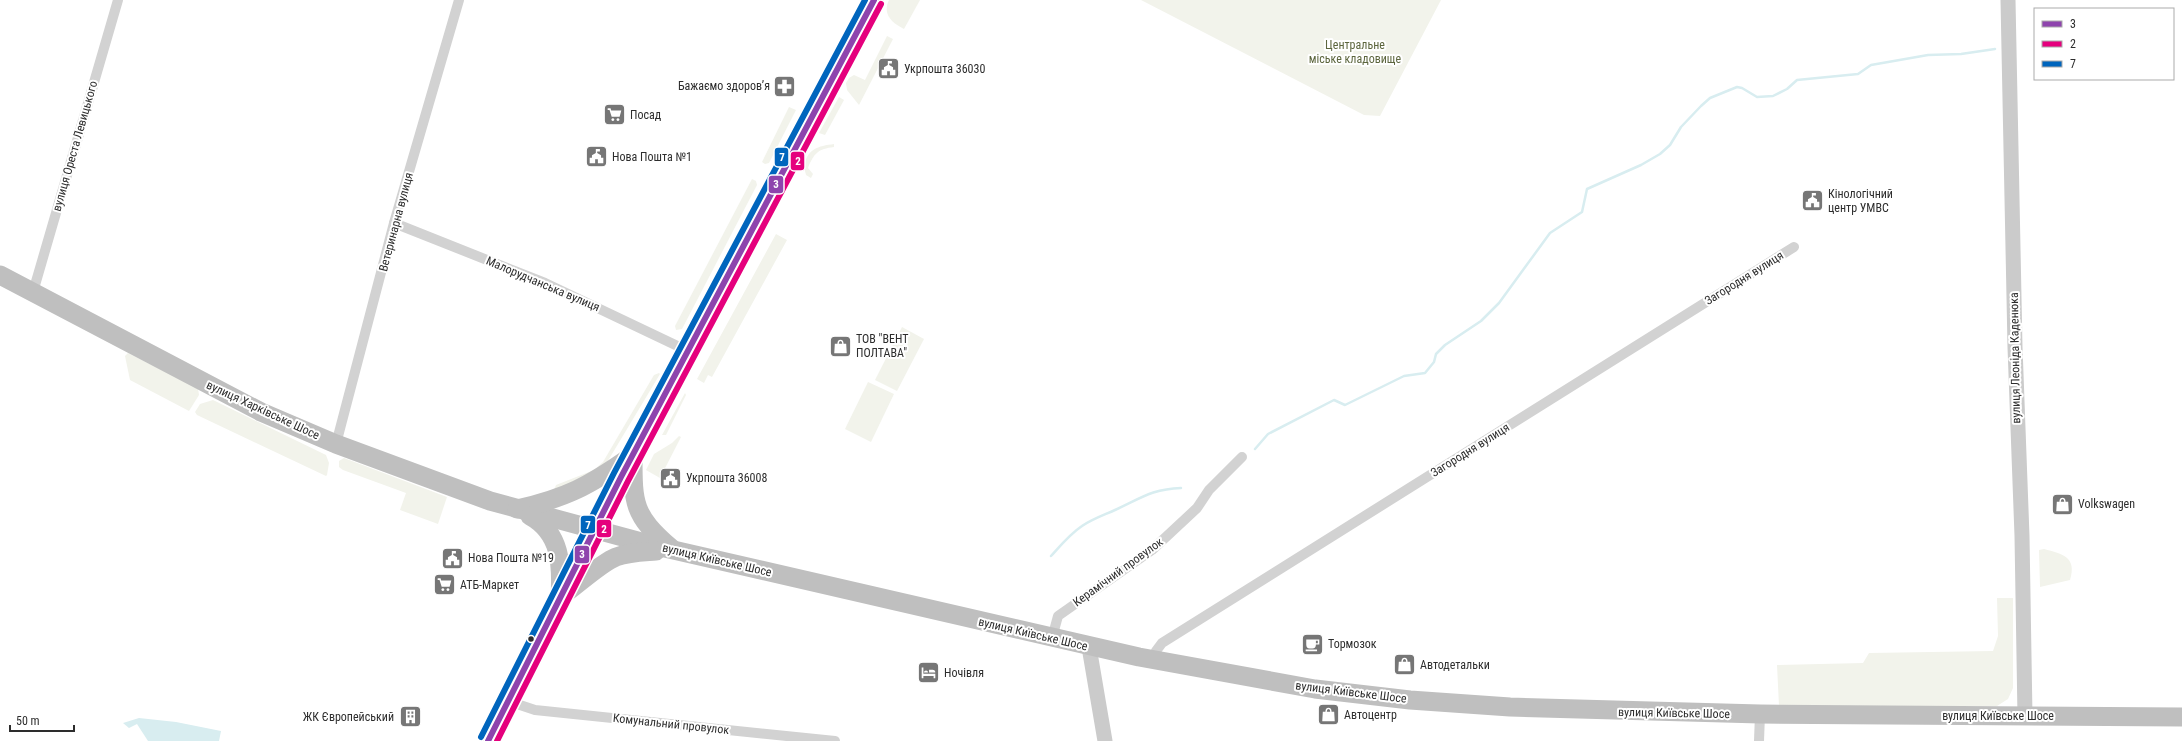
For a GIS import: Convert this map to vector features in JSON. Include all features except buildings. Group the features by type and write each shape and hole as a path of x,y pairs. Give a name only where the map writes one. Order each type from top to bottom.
{"highway":[{"path":"594,530 874,0"},
{"name":"вулиця Харківське Шосе","path":"0,275 261,412 336,444 539,516"},
{"path":"516,509 570,494 596,480 633,455"},
{"path":"633,455 634,499 637,509 650,530 674,550"},
{"path":"516,509 542,525 553,539 561,566 560,597"},
{"name":"вулиця Київське Шосе","path":"539,516 674,550 1089,647 1315,688 1410,700 1578,711 2182,717"},
{"path":"560,597 606,562 617,557 632,553 674,550"}],"main road":[{"path":"488,741 594,530"}],"street":[{"name":"вулиця Ореста Левицького","path":"33,292 118,0"},
{"name":"Ветеринарна вулиця","path":"336,444 394,223 459,0"},
{"name":"вулиця Леоніда Каденюка","path":"2008,0 2014,347 2022,536 2025,716"},
{"name":"Малорудчанська вулиця","path":"394,223 545,283 688,351"},
{"name":"Загородня вулиця","path":"1154,660 1156,651 1162,643 1794,247"},
{"name":"Керамічний провулок","path":"1052,638 1058,616 1152,550 1197,508 1209,490 1242,457"},
{"path":"1089,647 1105,741"},
{"name":"Комунальний провулок","path":"508,701 535,710 801,739 835,741"},
{"path":"1759,741 1760,714"}],"green space":[{"path":"889,0 920,0 904,29 889,18 887,5"},
{"name":"Центральне міське кладовище","path":"1141,0 1441,0 1380,116 1364,115"},
{"path":"887,36 893,39 859,105 847,90 846,83 849,78 854,75 865,80"},
{"path":"839,97 844,100 825,135 819,133"},
{"path":"789,107 796,110 769,163 765,164 762,162"},
{"path":"834,144 834,147 824,149 815,155 808,168 813,174 811,178 806,175 804,167 805,161 811,152 818,147"},
{"path":"752,179 756,181 757,185 682,329 676,330 675,326"},
{"path":"776,234 787,240 712,377 708,375 704,383 697,379"},
{"path":"902,327 924,339 897,391 875,380"},
{"path":"128,353 198,388 199,395 189,411 130,380 125,356"},
{"path":"660,374 606,464 597,473 554,490 556,485 594,470 603,462 654,375"},
{"path":"868,382 894,394 871,442 845,429"},
{"path":"685,393 686,395 666,435 662,435"},
{"path":"213,400 326,455 329,463 327,475 326,476 197,415 195,412 200,404"},
{"path":"679,436 681,437 660,478 646,470 654,454 672,443"},
{"path":"344,458 447,497 438,524 400,510 406,493 343,470 339,467 339,461"},
{"path":"2044,549 2062,555 2070,561 2072,572 2070,580 2040,587 2039,550"},
{"path":"1997,598 2013,598 2013,688 2008,699 1997,706 1779,706 1777,665 1863,663 1869,653 1993,651 1998,636"}],"shaded area":[{"path":"139,718 176,722 221,731 219,741 148,741 137,724 129,728 123,723"}],"waterway":[{"path":"1255,449 1268,434 1334,400 1345,405 1404,376 1425,373 1434,362 1436,354 1445,345 1481,321 1499,303 1550,233 1582,212 1587,189 1641,165 1660,154 1670,145 1681,127 1710,98 1737,87 1742,88 1757,97 1773,96 1787,89 1797,80 1858,74 1871,65 1928,55 1961,54 1995,49"},
{"path":"1051,556 1066,540 1090,521 1154,492 1181,488"}],"transit line":[{"name":"7","path":"481,737 614,473 865,0"},
{"name":"3","path":"488,741 621,477 874,0"},
{"name":"2","path":"497,741 628,481 881,4"}],"place":[{"name":"Укрпошта 36030","path":"888,69"},
{"name":"Бажаємо здоровʼя","path":"785,86"},
{"name":"Посад","path":"615,115"},
{"name":"Нова Пошта №1","path":"596,157"},
{"name":"Кінологічний центр УМВС","path":"1812,201"},
{"name":"ТОВ \"ВЕНТ ПОЛТАВА\"","path":"841,346"},
{"name":"Укрпошта 36008","path":"670,478"},
{"name":"Volkswagen","path":"2062,504"},
{"name":"Нова Пошта №19","path":"453,558"},
{"name":"АТБ-Маркет","path":"444,585"},
{"name":"Тормозок","path":"1313,644"},
{"name":"Автодетальки","path":"1405,665"},
{"name":"Ночівля","path":"928,673"},
{"name":"Автоцентр","path":"1329,715"},
{"name":"ЖК Європейський","path":"410,717"}]}
